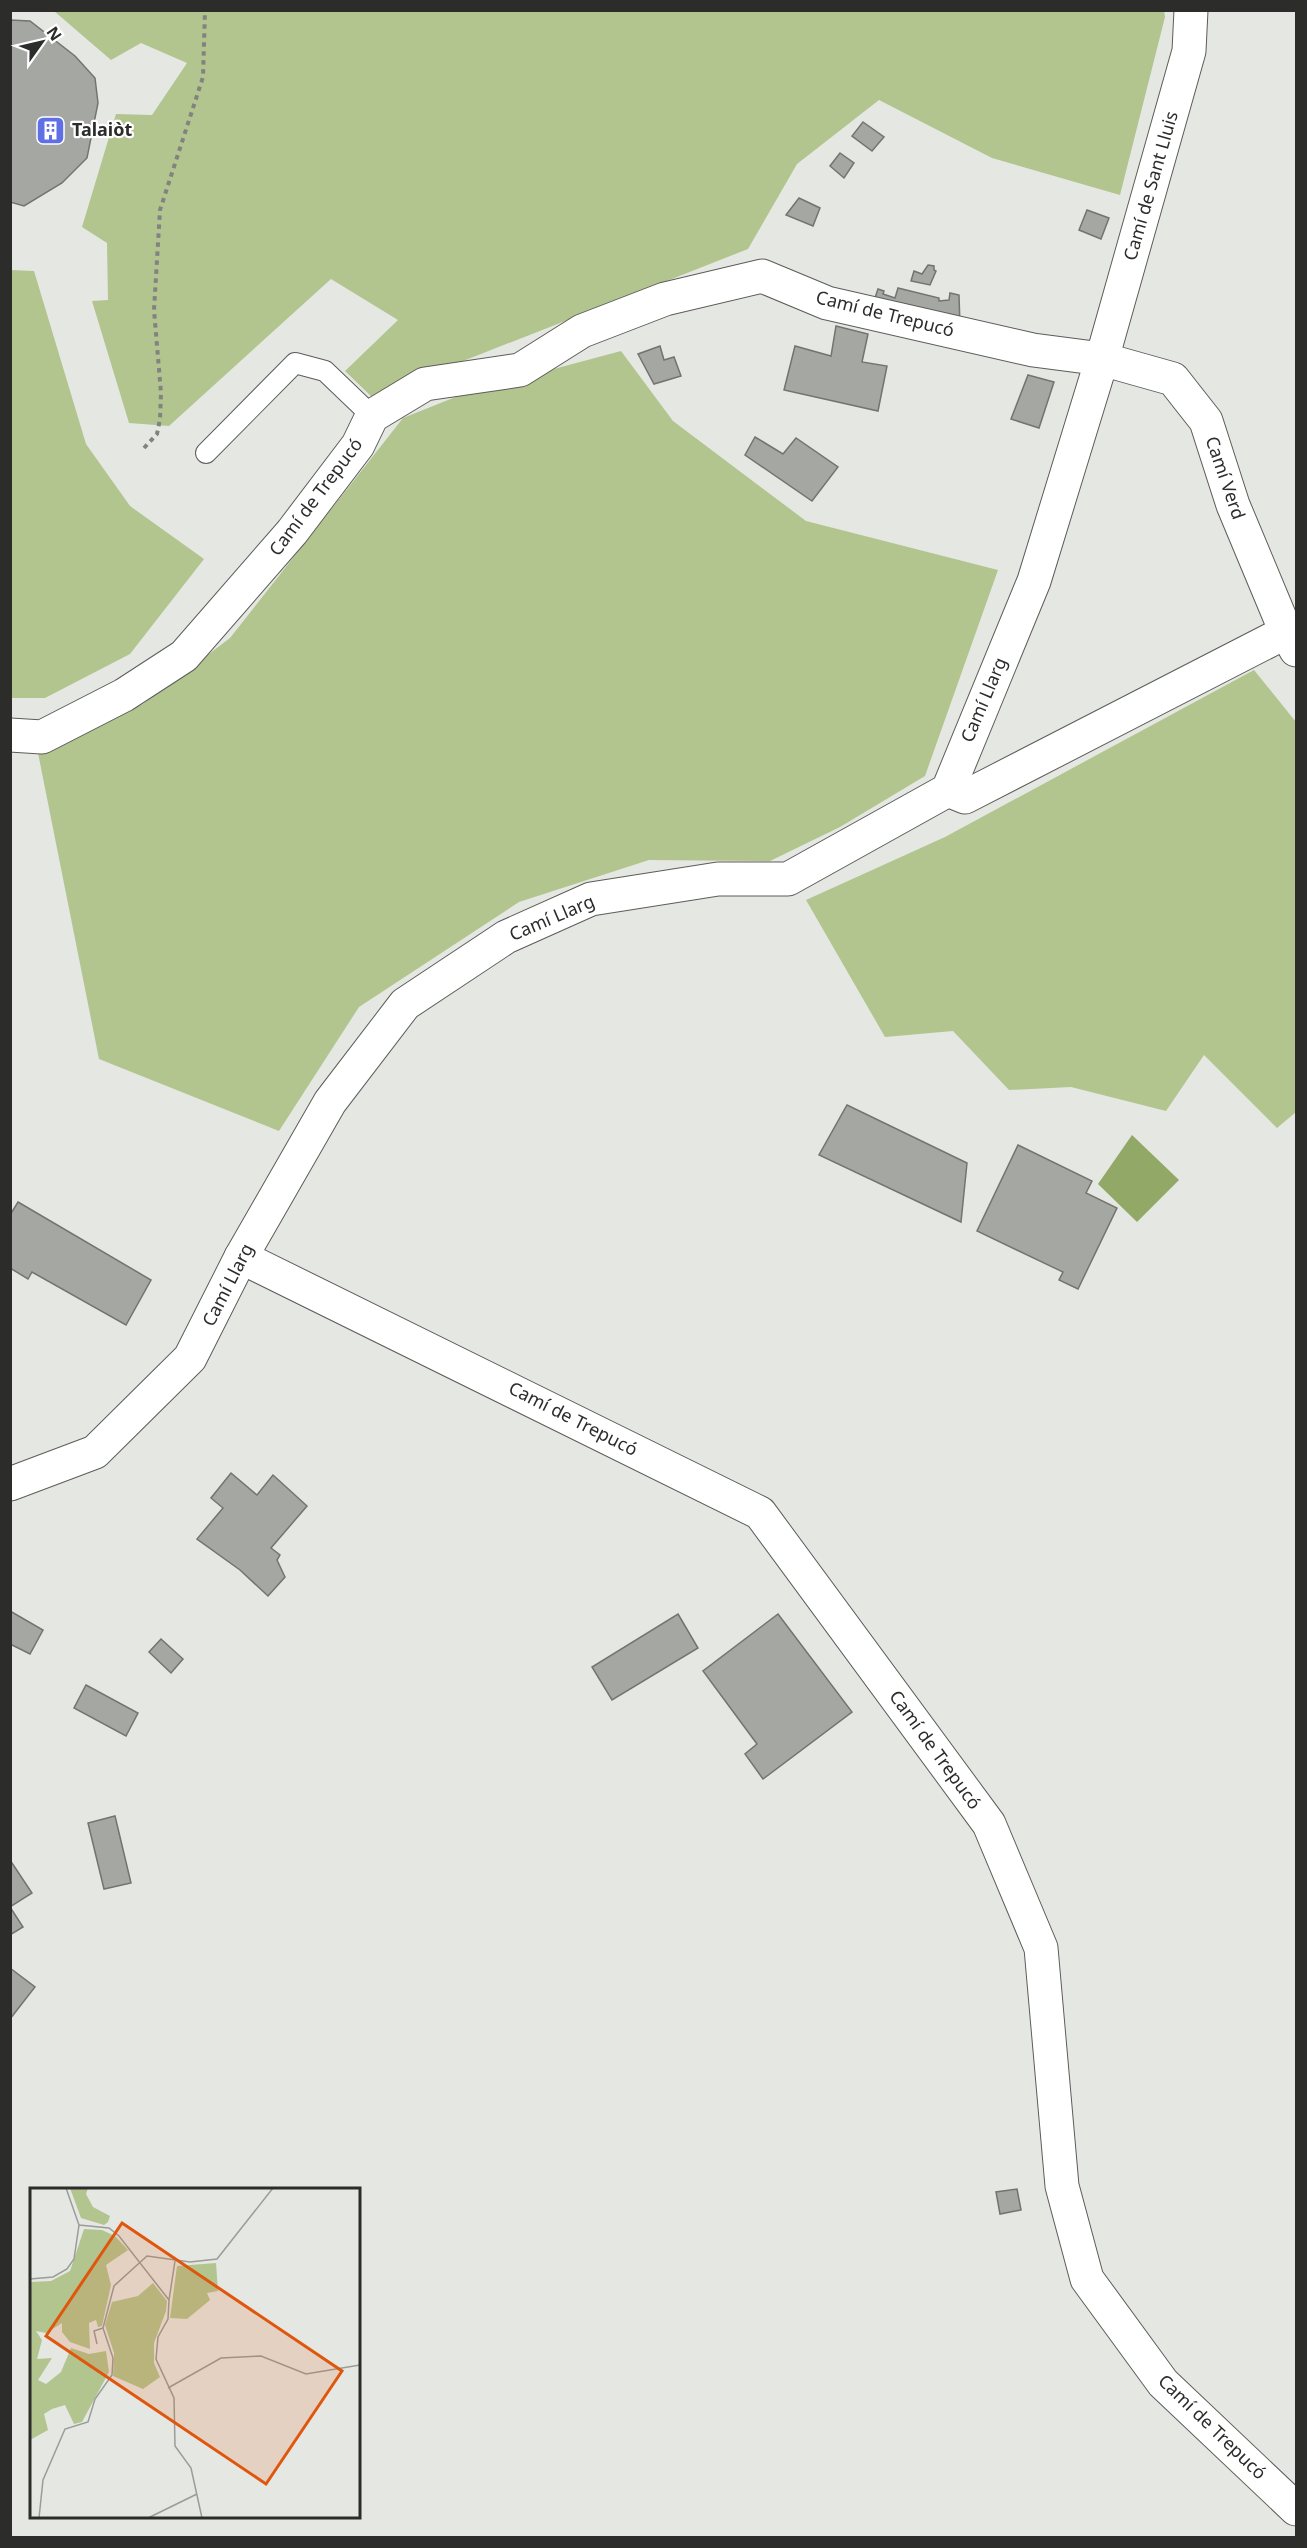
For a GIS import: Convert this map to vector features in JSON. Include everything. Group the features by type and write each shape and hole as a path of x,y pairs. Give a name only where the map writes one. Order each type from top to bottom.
{"street":[{"name":"Camí de Sant Lluis","path":"1102,359 1189,51 1191,10"},
{"name":"Camí de Trepucó","path":"10,735 42,737 124,695 184,657 292,532 358,445 372,417 425,384 520,370 582,331 665,299 762,276 827,303 1034,350 1102,359"},
{"name":"Camí Verd","path":"1102,359 1173,379 1206,422 1233,505 1291,641"},
{"name":"Camí Llarg","path":"10,1484 95,1452 190,1358 241,1257 330,1102 405,1004 506,936 591,899 718,879 788,879 948,790 1034,581 1102,359"},
{"path":"948,790 965,797 1291,641"},
{"name":"Camí de Trepucó","path":"241,1257 760,1513 990,1824 1041,1948 1062,2186 1087,2279 1163,2383 1296,2509"}],"lane":[{"path":"206,453 295,363 325,371 372,417"}],"path":[{"path":"144,448 157,434 160,419 161,393 154,310 160,210 203,77 205,10"}],"shaded area":[{"path":"1164,10 1165,17 1120,195 992,158 879,100 797,164 748,249 448,367 375,400 345,371 398,320 331,279 169,426 129,423 92,301 108,300 107,243 82,227 116,114 152,115 187,63 141,43 111,60 54,11"},
{"path":"11,270 34,271 86,444 130,506 204,559 130,654 45,698 11,698"},
{"path":"621,351 673,421 806,521 998,570 925,776 840,827 770,861 649,860 519,902 359,1007 279,1131 99,1059 38,753 143,704 230,638 403,418 468,392"},
{"path":"1254,670 1296,722 1296,1112 1277,1128 1204,1055 1166,1111 1071,1087 1009,1090 953,1031 885,1037 806,900 945,837"},
{"path":"1132,1135 1179,1180 1137,1222 1098,1184"}],"building":[{"name":"Talaiòt","path":"10,20 30,21 75,56 95,78 98,103 87,158 62,183 24,206 10,202"},
{"path":"863,122 884,137 872,151 852,136"},
{"path":"840,153 854,163 844,178 830,166"},
{"path":"799,198 820,208 813,226 786,215"},
{"path":"1087,210 1109,218 1101,239 1079,230"},
{"path":"928,265 934,266 936,271 930,285 911,281 914,271 922,274"},
{"path":"898,288 939,298 939,301 949,300 950,293 959,295 960,326 873,304 878,289 884,291 883,294 895,298"},
{"path":"836,326 868,334 862,362 887,366 878,411 784,390 795,346 831,356"},
{"path":"660,346 664,360 674,357 681,376 654,384 638,354"},
{"path":"1028,375 1054,382 1039,428 1011,419"},
{"path":"755,437 783,454 796,438 838,467 812,501 745,455"},
{"path":"847,1105 967,1163 961,1222 819,1155"},
{"path":"1018,1145 1092,1181 1086,1193 1117,1208 1078,1289 1059,1280 1063,1272 977,1231"},
{"path":"18,1202 151,1280 126,1325 32,1272 28,1279 10,1268 10,1215"},
{"path":"231,1473 257,1495 273,1475 307,1506 271,1548 280,1555 277,1560 285,1577 268,1596 240,1570 197,1539 223,1508 211,1498"},
{"path":"10,1611 43,1630 30,1654 10,1644"},
{"path":"678,1614 698,1648 612,1700 592,1667"},
{"path":"778,1614 852,1712 763,1779 745,1754 757,1744 703,1671"},
{"path":"161,1639 183,1659 171,1673 149,1652"},
{"path":"86,1685 138,1713 126,1736 74,1708"},
{"path":"115,1816 131,1883 104,1889 88,1823"},
{"path":"10,1860 32,1893 10,1907"},
{"path":"10,1907 23,1927 10,1935"},
{"path":"10,1968 35,1987 10,2019"},
{"path":"1017,2189 1021,2210 1000,2214 996,2192"}],"place":[{"name":"Talaiòt","path":"51,130"}]}
